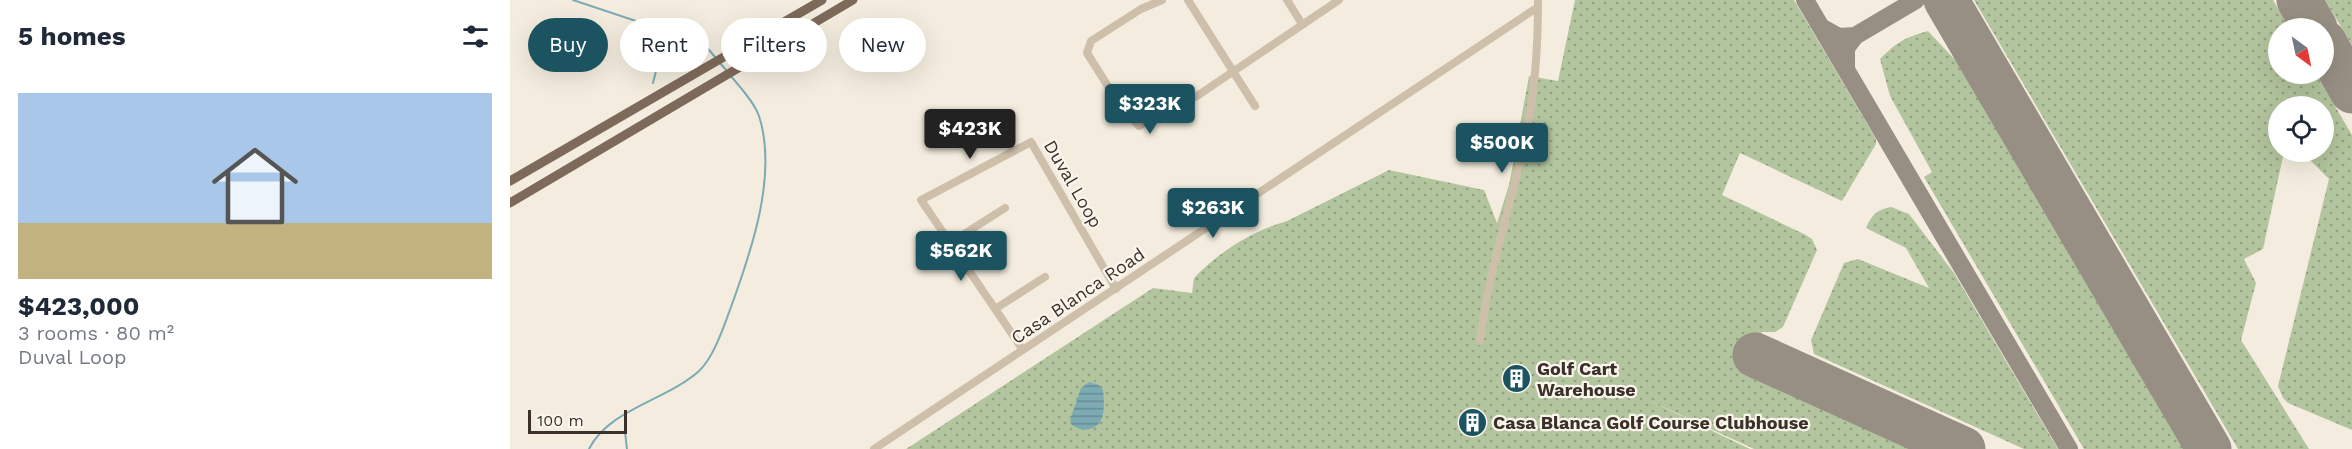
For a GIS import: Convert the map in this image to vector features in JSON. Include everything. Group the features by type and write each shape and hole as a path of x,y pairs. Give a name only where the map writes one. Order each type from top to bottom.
{"main road":[{"path":"510,181 822,0"},
{"path":"510,203 853,0"},
{"path":"606,126 615,140"}],"street":[{"path":"1162,0 1141,9 1091,40 1087,52 1121,107 1139,126 1197,96 1339,0"},
{"path":"1188,0 1255,106"},
{"path":"1287,0 1302,24"},
{"name":"Casa Blanca Road","path":"874,449 1538,4"},
{"name":"Casa Blanca Road","path":"1480,341 1490,282 1529,116 1537,63 1538,4"},
{"name":"Duval Loop","path":"1023,350 921,200 1031,142 1116,288"},
{"path":"950,243 1005,208"},
{"path":"996,309 1045,277"}],"green space":[{"path":"1575,0 1794,0 1876,139 1876,144 1842,201 1740,153 1722,195 1804,234 1812,239 1817,250 1783,327 1775,332 1762,332 1744,373 1911,449 1754,449 1646,399 1750,449 906,449 1153,288 1192,293 1194,278 1237,243 1261,230 1287,221 1389,170 1484,190 1497,223 1509,185 1529,76 1558,81"},
{"path":"1974,0 2273,0 2284,18 2268,18 2268,84 2322,84 2329,96 2268,96 2268,162 2282,162 2263,249 2244,259 2256,283 2241,340 2309,449 2238,449"},
{"path":"2325,0 2352,0 2352,45"},
{"path":"1928,31 1959,64 2185,449 2084,449 1924,177 1932,172 1890,96 1880,59 1901,41"},
{"path":"2334,104 2352,135 2352,430 2288,403 2278,386 2329,179 2312,162 2334,162"},
{"path":"1891,207 1909,214 1954,273 2058,449 2024,449 1814,354 1811,340 1844,263 1858,259 1929,288 1906,248 1866,228 1875,214"}],"water":[{"path":"1089,382 1099,385 1103,390 1104,409 1098,424 1087,430 1075,427 1070,420 1081,388"}],"waterway":[{"path":"573,0 642,23 675,31 703,43 715,57"},
{"path":"653,83 656,72"},
{"path":"589,449 598,435 624,414 671,390 699,371 714,350 725,323 754,238 764,188 765,163 764,139 759,116 750,100 730,75"},
{"path":"625,414 627,449"}],"taxiway":[{"path":"1805,0 2069,449"},
{"path":"1855,36 1916,0"},
{"path":"1821,27 1839,37 1855,36 1846,48 1846,68"}],"runway":[{"path":"1946,0 2209,449"},
{"path":"2299,0 2309,18"},
{"path":"2334,60 2352,91"},
{"path":"1755,355 1963,449"}],"place":[{"name":"Golf Cart Warehouse","path":"1516,379"},
{"name":"Casa Blanca Golf Course Clubhouse","path":"1472,423"}]}
